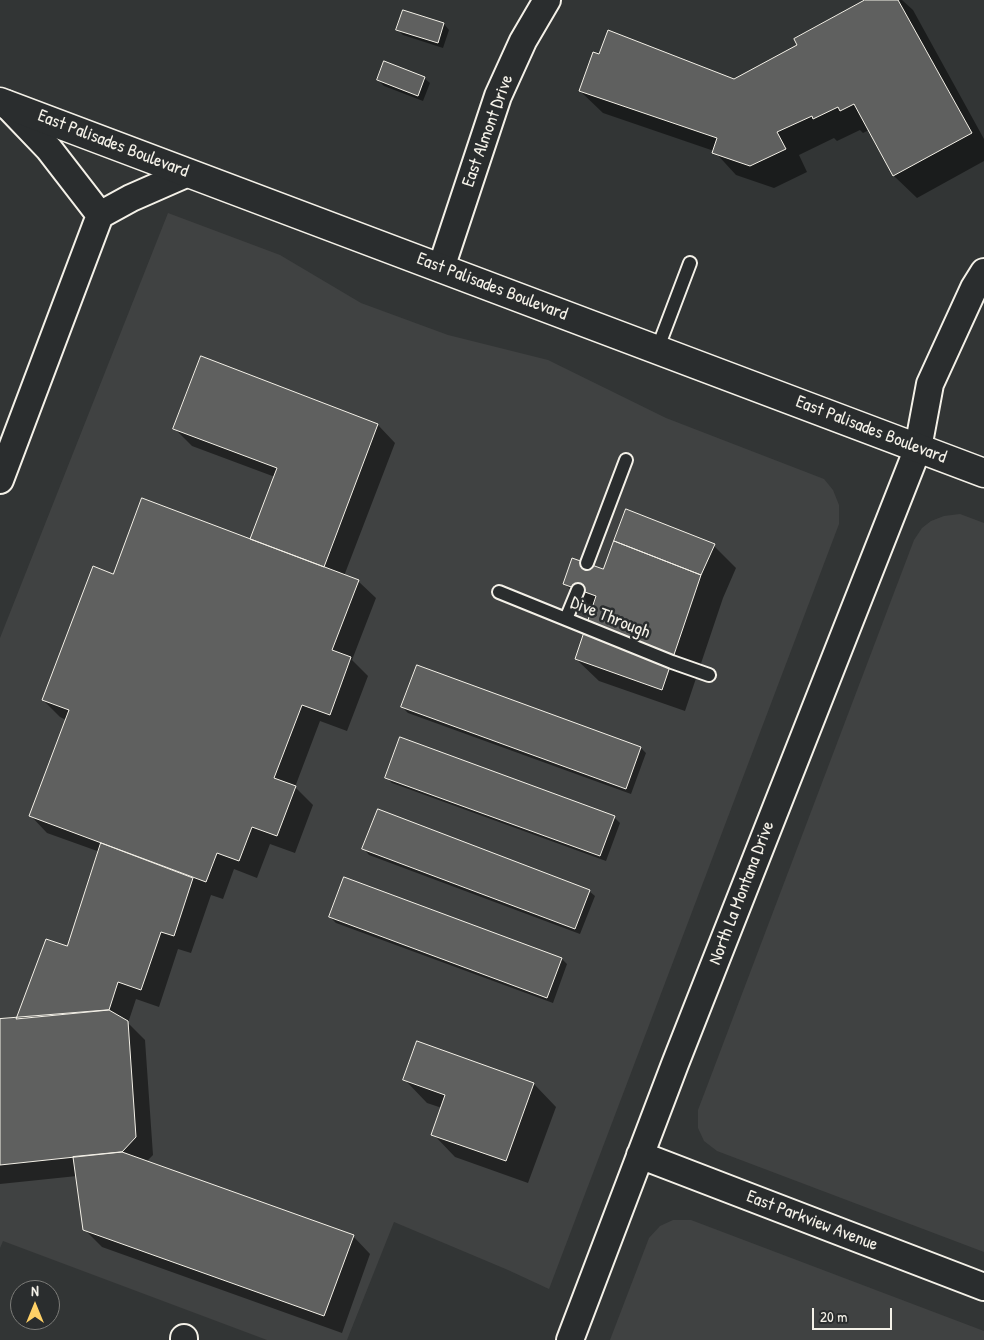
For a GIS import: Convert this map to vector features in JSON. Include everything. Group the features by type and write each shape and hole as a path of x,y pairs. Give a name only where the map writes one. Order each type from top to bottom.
{"street":[{"name":"East Almont Drive","path":"441,268 498,96 523,41 547,0"},
{"name":"East Palisades Boulevard","path":"3,103 984,473"},
{"path":"3,103 49,148 100,215"},
{"path":"0,480 100,215 131,198 188,173"},
{"name":"North La Montana Drive","path":"570,1340 640,1155 918,448 930,384 974,288 984,272"},
{"name":"East Parkview Avenue","path":"640,1155 984,1286"}],"lane":[{"path":"658,350 690,263"},
{"path":"587,563 626,460"},
{"path":"566,619 578,590"},
{"name":"Dive Through","path":"499,592 672,662 709,675"}],"shaded area":[{"path":"168,213 280,255 361,303 448,335 548,360 666,418 824,479 833,490 839,505 839,524 549,1289 394,1222 347,1340 267,1340 3,1241 0,1248 0,638"},
{"path":"960,514 984,523 984,1252 717,1151 704,1141 698,1128 698,1110 914,540 922,528 931,521 944,516"},
{"path":"673,1220 691,1220 984,1331 984,1340 610,1340 649,1238 660,1226"}],"building":[{"path":"865,0 898,0 972,133 893,176 854,104 840,111 838,107 813,119 812,116 777,132 786,149 750,166 712,153 717,138 579,91 593,52 599,54 608,30 734,79 797,45 794,39"},
{"path":"403,10 444,23 438,43 396,30"},
{"path":"384,61 425,77 418,96 377,80"},
{"path":"201,356 378,424 324,567 250,539 277,468 173,429"},
{"path":"142,498 359,580 332,650 351,657 330,715 302,705 274,778 296,786 277,836 252,827 239,861 217,853 206,882 29,816 69,710 42,700 93,566 113,574"},
{"path":"626,509 715,544 701,575 614,541"},
{"path":"614,541 701,575 662,690 575,659 596,596 563,584 572,558 603,569"},
{"path":"417,665 641,747 626,789 401,707"},
{"path":"400,737 615,816 600,856 385,778"},
{"path":"378,809 590,890 575,929 362,849"},
{"path":"101,843 193,878 174,936 161,932 141,990 118,982 109,1010 16,1019 46,939 67,946"},
{"path":"344,877 562,958 547,998 329,917"},
{"path":"109,1010 128,1021 136,1137 122,1152 0,1165 0,1019"},
{"path":"417,1041 534,1083 506,1161 431,1135 445,1095 403,1080"},
{"path":"122,1152 354,1235 324,1316 83,1230 73,1157"}]}
